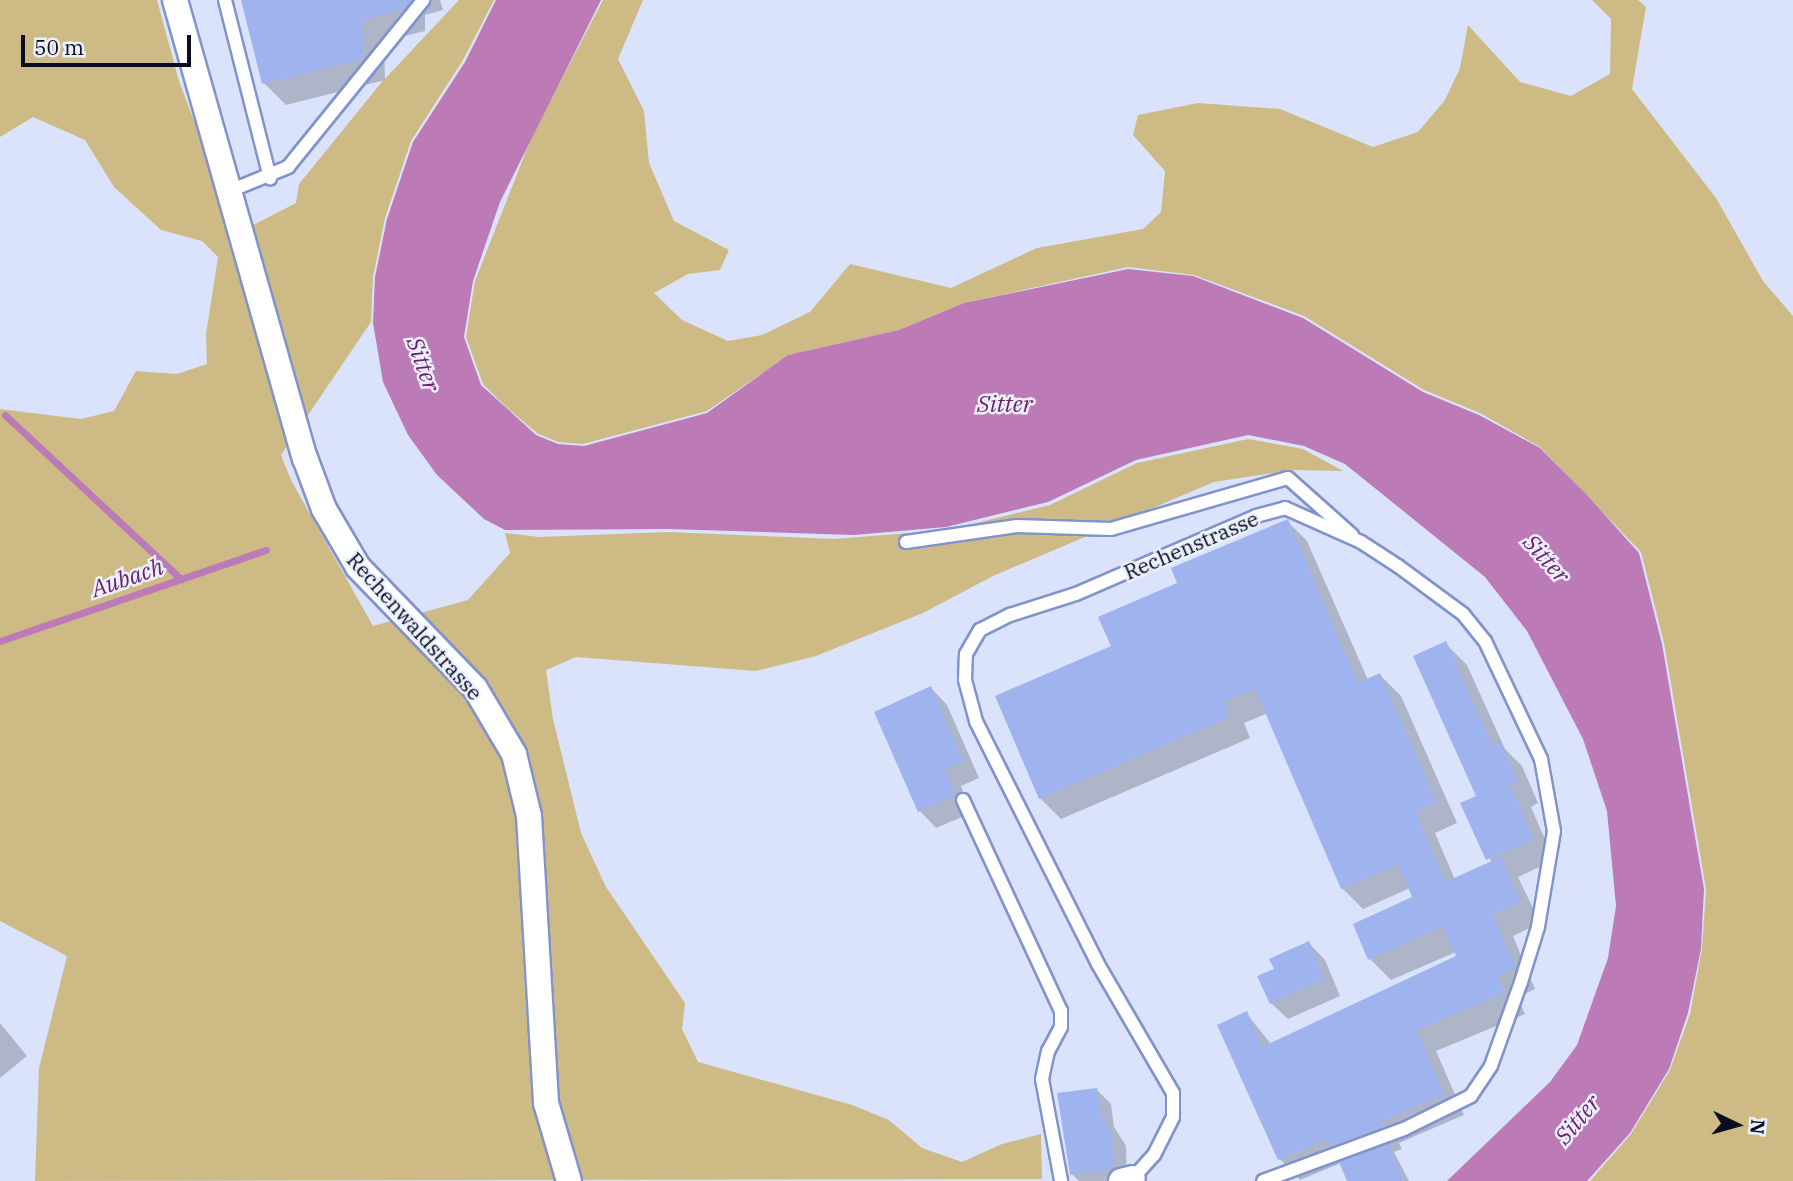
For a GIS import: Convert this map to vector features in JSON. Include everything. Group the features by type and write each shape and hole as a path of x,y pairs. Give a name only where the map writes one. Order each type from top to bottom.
{"street":[{"name":"Rechenwaldstrasse","path":"175,0 232,190 305,458 338,539 382,594 475,688 514,754 528,816 546,1103 569,1181"}],"lane":[{"path":"225,0 270,178"},
{"path":"232,190 270,178 306,147 423,0"},
{"path":"906,541 1017,526 1111,529 1288,478 1361,542"},
{"name":"Rechenstrasse","path":"1135,1180 1154,1155 1173,1117 1173,1093 1098,964 976,721 965,680 966,654 980,630 1010,615 1076,594 1256,516 1285,508 1361,542 1432,590 1485,641 1541,759 1554,831 1548,876 1517,995 1491,1066 1471,1096 1404,1129 1263,1181"},
{"path":"963,800 1061,1011 1061,1027 1048,1051 1042,1079 1061,1181"}],"shaded area":[{"path":"0,0 157,0 179,81 200,137 249,227 296,203 299,184 381,83 459,0 494,0 463,60 411,141 385,218 373,277 371,322 281,455 291,480 373,626 468,600 510,553 505,533 539,537 668,532 834,539 947,530 1050,505 1137,463 1248,439 1303,449 1343,471 1293,470 1214,482 993,576 923,613 816,656 756,671 576,657 546,670 553,719 581,833 606,887 685,1003 682,1029 698,1062 852,1105 889,1120 922,1148 962,1162 1002,1144 1041,1134 1042,1179 35,1181 39,1068 67,956 0,921 0,409 81,419 114,411 136,371 177,374 207,364 206,334 218,257 202,241 161,230 114,187 85,140 33,117 0,137"},
{"path":"603,0 643,0 618,59 644,111 649,163 674,221 729,250 720,270 688,274 654,293 682,320 728,341 762,335 810,312 850,264 951,288 1037,248 1143,229 1161,212 1165,171 1133,135 1138,115 1198,103 1280,109 1373,147 1418,132 1445,100 1460,68 1468,25 1520,82 1571,96 1610,74 1611,19 1592,0 1638,0 1646,7 1632,89 1716,198 1763,281 1793,316 1793,1181 1590,1181 1631,1134 1670,1070 1690,1014 1702,949 1706,889 1664,643 1641,552 1540,447 1480,413 1424,390 1304,316 1194,275 1128,267 964,303 899,330 789,355 707,411 583,444 558,442 537,433 506,407 483,384 466,337 475,281 532,136"}],"water":[{"name":"Sitter","path":"496,0 601,0 500,202 473,281 464,337 481,385 536,435 558,444 584,446 707,413 788,355 899,330 964,303 1128,269 1193,276 1303,318 1423,392 1479,415 1540,448 1586,494 1639,553 1662,644 1704,889 1701,949 1688,1013 1669,1069 1630,1133 1587,1181 1447,1181 1550,1082 1577,1045 1608,958 1616,906 1607,811 1583,739 1527,631 1485,577 1345,464 1304,446 1248,435 1136,460 1048,502 946,527 854,535 668,529 505,530 484,519 437,475 408,435 383,382 373,323 375,277 387,219 413,142 465,62"}],"building":[{"path":"241,0 412,0 404,9 363,20 364,59 262,84"},
{"path":"1288,519 1358,683 1380,673 1437,802 1416,812 1445,882 1501,857 1521,902 1493,914 1516,968 1498,977 1505,993 1417,1030 1444,1094 1380,1122 1382,1128 1332,1146 1325,1140 1278,1160 1217,1025 1247,1011 1262,1047 1456,956 1443,927 1368,960 1353,924 1412,897 1398,864 1341,889 1255,689 1224,702 1230,717 1039,799 995,696 1111,646 1098,617 1177,583 1171,568"},
{"path":"1446,641 1493,746 1501,742 1518,781 1510,785 1534,839 1486,860 1460,803 1476,796 1413,656"},
{"path":"931,686 964,761 946,769 955,796 918,812 874,712"},
{"path":"1309,941 1325,979 1270,1004 1257,976 1274,969 1269,959"},
{"path":"1097,1088 1101,1117 1105,1116 1108,1130 1112,1129 1113,1168 1070,1175 1057,1093"},
{"path":"1389,1144 1404,1181 1347,1181 1339,1162"}],"waterway":[{"path":"5,415 181,579"},
{"name":"Aubach","path":"0,641 266,550"}]}
